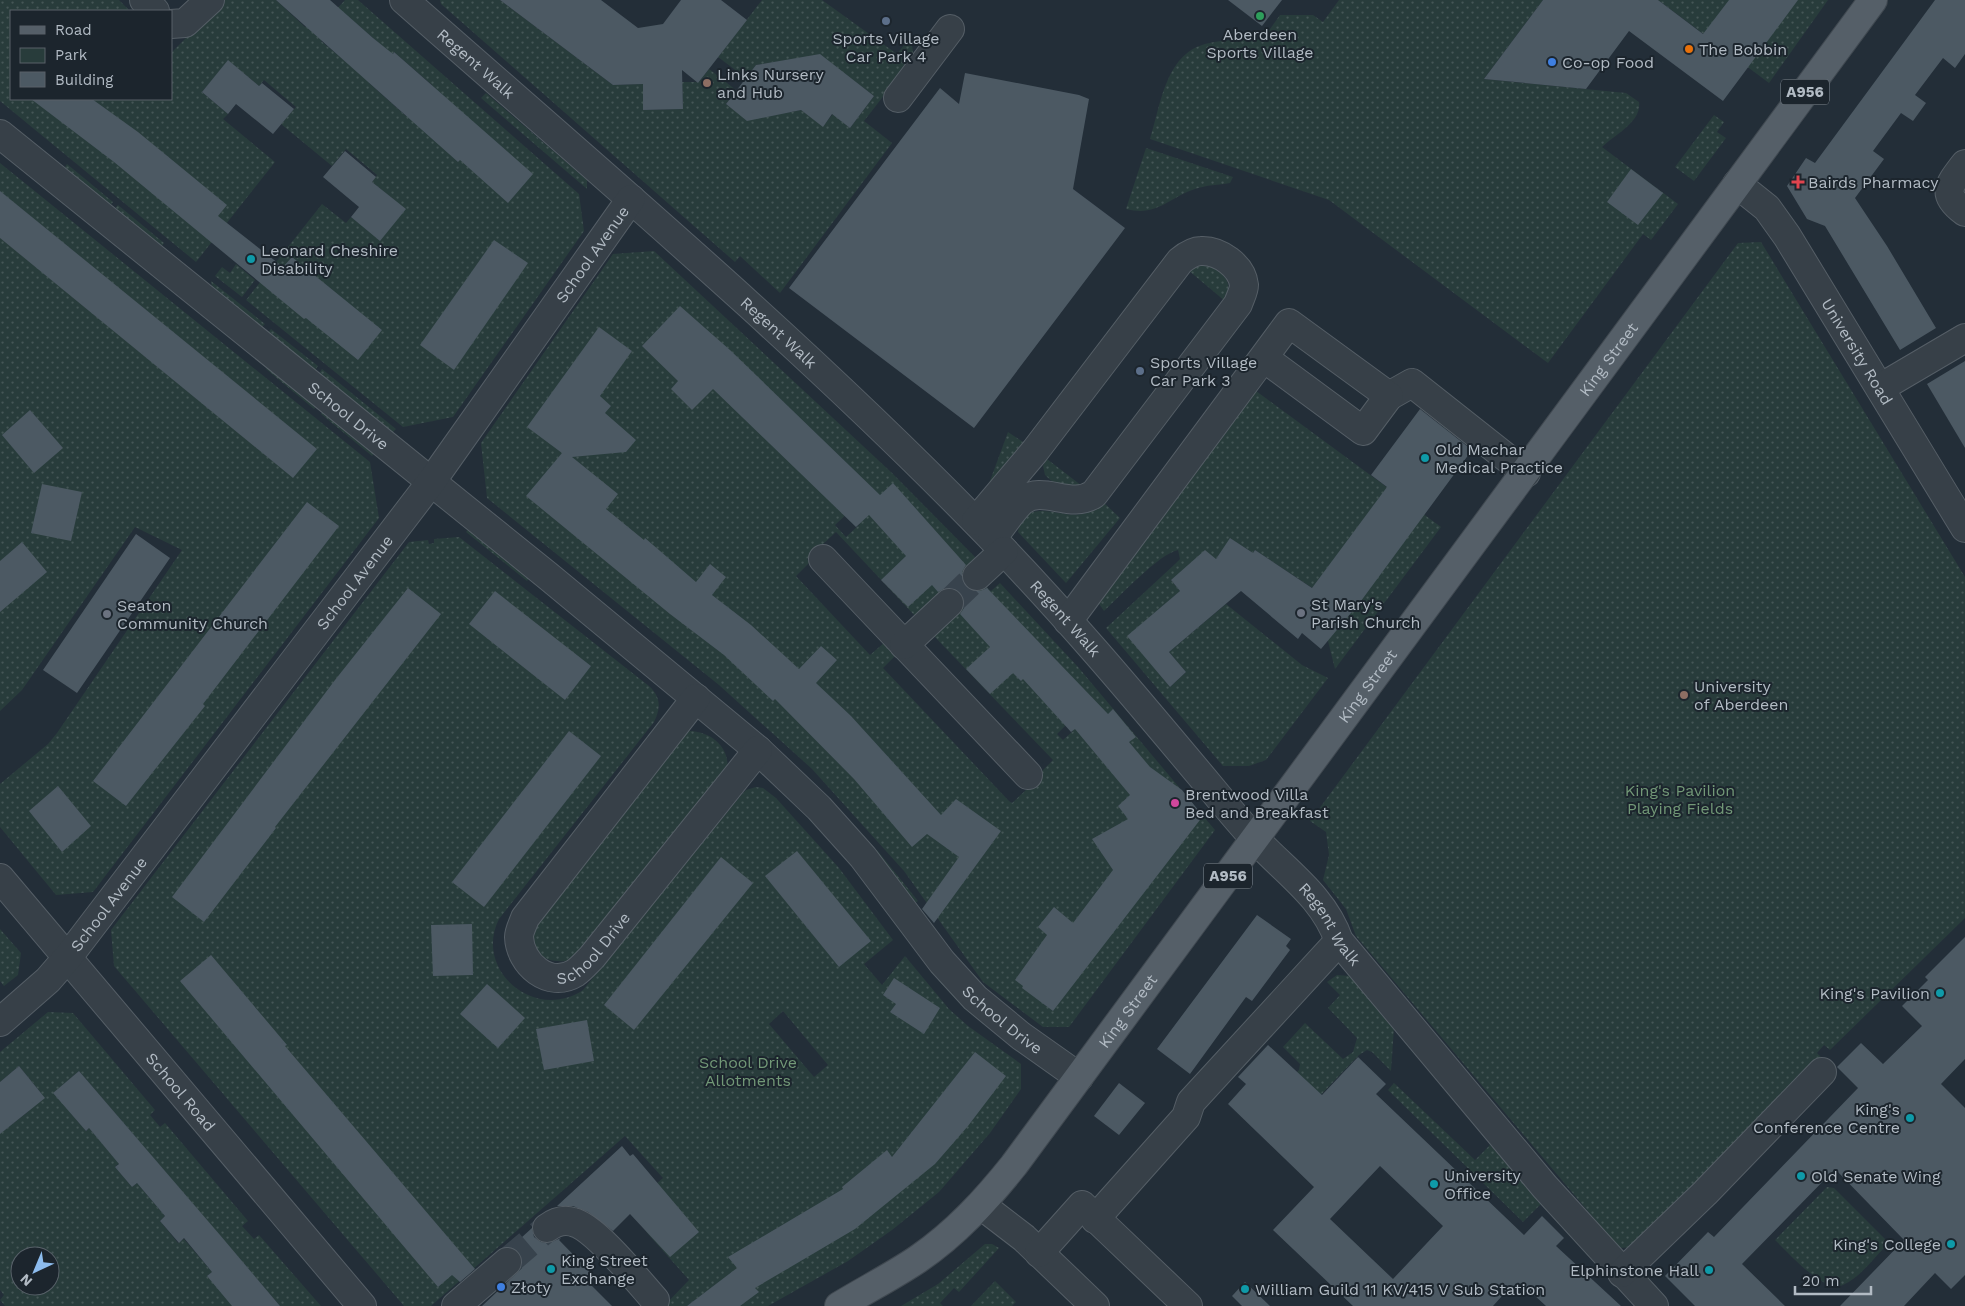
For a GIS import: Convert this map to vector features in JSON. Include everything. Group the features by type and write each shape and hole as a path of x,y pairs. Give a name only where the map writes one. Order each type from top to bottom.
{"main road":[{"name":"King Street","path":"839,1306 919,1258 981,1205 1014,1165 1873,0"}],"street":[{"path":"144,0 154,10"},
{"path":"172,24 185,23 210,0"},
{"name":"Regent Walk","path":"404,0 631,199 872,420 991,537 1068,621 1255,839 1324,909 1333,922 1340,941 1534,1173 1622,1273 1654,1306"},
{"path":"898,98 950,29"},
{"name":"School Drive","path":"0,134 431,482 758,750 819,808 863,857 942,962 975,998 1021,1036 1079,1076"},
{"path":"1965,164 1950,186 1948,195 1953,204 1965,212"},
{"name":"University Road","path":"1737,184 1765,207 1782,228 1965,528"},
{"name":"School Avenue","path":"0,1022 48,980 68,956 431,482 631,199"},
{"path":"977,576 991,537 1035,451 1180,261 1189,254 1200,250 1212,252 1228,260 1241,274 1244,287 1238,304 1094,494 1086,500 1032,496 1022,502 991,537"},
{"path":"1068,621 1289,323 1389,396"},
{"path":"1880,388 1965,338"},
{"path":"1264,358 1363,431 1389,396 1412,383 1526,473"},
{"path":"823,558 1028,775"},
{"path":"904,645 949,603"},
{"name":"School Drive","path":"696,698 525,918 519,934 522,953 534,970 554,978 575,973 592,957 758,750"},
{"name":"School Road","path":"0,878 68,956 362,1306"},
{"path":"1095,1219 1186,1118 1191,1102 1340,941"},
{"path":"1622,1273 1705,1193 1822,1072"},
{"path":"981,1205 1039,1252 1095,1306"},
{"path":"1039,1252 1082,1206 1188,1306"},
{"path":"548,1228 559,1221 566,1220 584,1226 655,1300"},
{"path":"456,1306 507,1262"}],"green space":[{"path":"0,0 119,0 129,10 10,10 10,100 172,100 172,52 224,0 276,0 305,27 315,17 323,24 345,0 358,0 579,194 584,231 453,417 403,427 246,300 322,204 346,223 351,217 380,240 405,209 372,182 377,175 346,149 332,166 281,124 296,107 264,80 259,86 228,61 202,92 228,114 223,119 275,162 196,262 0,101","holes":["344,13 380,44 357,71 321,41","394,52 432,85 406,116 369,83"]},
{"path":"440,0 500,0 613,85 643,84 644,110 683,109 682,82 699,82 709,69 736,90 726,104 747,120 801,110 823,126 833,114 850,128 874,96 820,55 756,65 746,78 718,57 762,0 822,0 897,54 908,40 912,46 914,57 864,121 892,143 780,293 740,256 735,262 441,4"},
{"path":"1339,0 1543,0 1484,79 1626,93 1639,102 1639,109 1632,122 1602,147 1678,204 1651,240 1643,234 1548,363 1329,200 1150,139 1162,97 1173,70 1181,59 1192,50 1205,44 1219,41 1263,39 1280,15 1313,15 1323,22"},
{"path":"1658,0 1828,0 1769,83"},
{"path":"486,93 587,180 587,189 481,98"},
{"path":"1714,115 1724,122 1717,132 1726,138 1694,181 1675,167"},
{"path":"1146,148 1233,177 1230,183 1195,189 1154,209 1137,211 1126,209"},
{"path":"0,163 370,462 379,518 93,892 56,895 0,827 0,784 48,744 57,733 182,550 135,527 22,690 0,711"},
{"path":"67,164 113,202 109,207 63,170"},
{"path":"118,205 164,243 160,249 113,211"},
{"name":"King's Pavilion Playing Fields","path":"1761,242 1965,577 1965,918 1830,1050 1824,1045 1817,1053 1822,1058 1636,1247 1619,1248 1356,936 1346,909 1323,880 1329,855 1326,832 1310,821 1738,243"},
{"path":"654,251 892,473 977,559 917,618 836,532 807,559 810,562 796,576 870,655 885,642 897,654 883,668 1009,801 1012,803 1041,776 1040,773 1053,760 932,634 984,585 991,591 1000,583 1078,667 1215,830 1069,1027 1043,1027 983,982 904,871 812,769 719,685 487,498 481,443 613,254","holes":["849,512 860,524 846,537 835,525","1067,724 1073,731 1063,740 1057,734"]},
{"path":"236,264 255,280 242,297 215,276 222,267 230,273"},
{"path":"1208,264 1219,271 1226,279 1229,289 1226,302 1188,270 1198,265"},
{"path":"211,281 265,324 260,329 212,289"},
{"path":"271,329 318,366 314,372 267,334"},
{"path":"270,364 319,404 314,409 266,369"},
{"path":"322,369 396,429 391,434 318,375"},
{"path":"1252,388 1441,527 1335,669 1328,641 1329,599 1255,550 1253,553 1231,539 1216,559 1171,580 1180,591 1128,636 1170,687 1186,672 1169,652 1226,604 1302,665 1328,678 1266,760 1249,766 1223,766 1106,628 1180,559 1178,550 1170,553 1150,567 1104,611 1097,601"},
{"path":"325,408 377,450 372,456 321,414"},
{"path":"1008,432 1023,442 987,489"},
{"path":"1047,459 1086,489 1057,486 1045,475 1043,466"},
{"path":"1102,501 1120,518 1066,583 1018,532 1022,521 1028,514 1036,511 1074,515 1082,514 1098,506"},
{"path":"470,527 531,576 527,581 466,532"},
{"name":"School Drive Allotments","path":"459,537 649,686 656,694 659,703 654,722 499,919 493,938 495,957 502,973 514,986 529,995 546,1000 565,998 583,990 742,794 746,790 756,787 763,788 776,798 839,868 893,940 864,964 882,985 905,956 949,1009 968,1026 1021,1064 1021,1089 990,1133 939,1192 892,1230 848,1261 768,1306 705,1306 698,1298 687,1306 664,1306 689,1280 648,1234 629,1207 663,1178 625,1136 431,1306 404,1306 114,966 111,930 409,542 428,540 429,544 434,543 434,539","holes":["783,1011 828,1065 814,1077 769,1024"]},
{"path":"690,731 706,735 719,743 726,756 727,772 575,960 555,961 542,956 535,944 533,924 682,735"},
{"path":"877,850 918,901 914,904 873,854"},
{"path":"0,929 21,953 18,975 4,986 0,981"},
{"path":"1337,975 1350,976 1394,1027 1391,1071 1372,1052 1367,1050 1359,1055 1314,1102 1286,1083 1299,1070 1300,1064 1283,1047 1305,1023 1343,1059 1353,1052 1357,1038 1328,1008 1340,995 1327,982"},
{"path":"943,978 1025,1051 1023,1055 966,1010 939,981"},
{"path":"48,1012 73,1013 155,1110 150,1115 160,1127 165,1123 248,1221 242,1226 254,1239 259,1235 321,1306 280,1306 79,1071 57,1090 69,1111 86,1131 89,1128 119,1163 115,1167 132,1187 137,1183 165,1216 160,1221 178,1243 184,1239 212,1272 207,1276 241,1306 5,1306 0,1300 4,1295 0,1290 0,1127 5,1130 29,1111 26,1106 41,1093 19,1066 0,1082 0,1052"},
{"path":"1394,1083 1475,1160 1490,1145 1542,1203 1523,1222 1388,1090"},
{"path":"1827,1187 1834,1188 1889,1243 1849,1282 1835,1286 1817,1278 1797,1262 1775,1240"},
{"path":"985,1244 992,1244 999,1248 959,1292 954,1288 940,1303 943,1306 901,1306 938,1284"},
{"path":"995,1281 1016,1302 1012,1306 971,1306"}],"building":[{"path":"276,0 330,0 373,38 393,54 394,52 533,174 508,203 460,160 458,162"},
{"path":"500,0 601,0 638,28 663,24 681,0 721,0 747,20 698,83 682,70 683,109 643,110 643,84 613,85"},
{"name":"Aberdeen Sports Village","path":"1228,0 1282,0 1262,26"},
{"path":"1543,0 1658,0 1703,34 1729,0 1798,0 1723,101 1629,31 1586,89 1484,79"},
{"path":"1935,0 1965,0 1965,54 1955,68 1943,58 1915,95 1926,103 1913,121 1901,113 1873,151 1884,159 1855,198 1887,246 1936,328 1900,350 1825,226 1807,219 1787,186 1806,158 1815,163"},
{"path":"820,54 874,96 850,128 832,114 823,127 801,110 747,121 726,104 756,65"},
{"path":"228,60 259,86 262,83 294,109 273,134 236,104 228,114 202,92"},
{"path":"965,73 1079,95 1089,99 1073,189 1125,228 974,428 789,288 940,88 959,104"},
{"path":"32,100 93,100 138,132 227,205 218,216 283,267 292,257 382,330 358,360 306,318 304,319 114,162"},
{"path":"345,151 376,177 372,182 406,209 380,241 351,217 359,207 323,177"},
{"path":"1631,169 1663,193 1638,225 1607,202"},
{"path":"0,191 317,449 293,478 0,238"},
{"path":"494,240 528,263 454,370 420,345"},
{"path":"680,306 730,350 880,495 893,483 966,565 962,572 965,586 973,591 987,588 1108,714 1113,709 1136,737 1129,742 1150,767 1182,790 1203,816 1053,1011 1022,988 1023,986 1015,980 1047,935 1038,927 1054,907 1073,923 1113,870 1092,839 1128,819 1118,806 1130,795 1075,729 1071,732 1023,679 1021,681 1013,673 990,694 966,669 990,647 960,614 964,608 964,600 960,592 953,588 946,588 938,592 932,585 908,607 881,580 906,556 869,515 856,527 713,389 692,410 671,389 678,381 642,346"},
{"path":"599,327 632,351 600,396 611,406 605,413 636,440 626,452 572,457 618,494 606,509 644,540 645,538 696,582 710,564 726,577 712,595 751,625 799,669 821,646 837,660 816,683 851,716 941,815 956,799 1001,831 934,923 922,909 959,857 927,834 912,847 854,779 775,699 773,701 724,655 670,614 526,496 562,453 527,427"},
{"path":"1965,361 1965,448 1927,384"},
{"path":"1420,409 1472,450 1361,601 1321,649 1302,633 1298,639 1241,591 1169,652 1186,672 1170,687 1127,636 1180,591 1171,580 1205,550 1216,559 1230,538 1253,553 1255,550 1312,588 1387,487 1371,475"},
{"path":"30,410 63,448 34,473 2,435"},
{"path":"42,484 82,492 71,541 31,533"},
{"path":"307,502 339,526 203,704 205,706 126,806 93,781"},
{"name":"Seaton Community Church","path":"136,534 170,558 77,693 43,670"},
{"path":"22,542 47,572 0,612 0,561"},
{"path":"408,588 441,614 275,827 204,922 172,897 335,680"},
{"path":"495,591 591,666 565,700 469,624"},
{"path":"569,731 601,756 484,907 452,882"},
{"path":"58,786 91,826 62,852 29,811"},
{"path":"797,851 871,941 839,967 765,876"},
{"path":"721,857 753,883 634,1030 604,1005"},
{"path":"1257,915 1291,939 1286,946 1290,950 1252,1001 1246,997 1190,1074 1157,1049"},
{"path":"472,924 473,975 433,976 431,925"},
{"path":"1965,937 1965,1059 1941,1084 1965,1108 1965,1275 1951,1289 1935,1273 1904,1306 1840,1306 1904,1240 1835,1169 1742,1264 1785,1306 1695,1306 1665,1276 1708,1232 1714,1237 1858,1088 1837,1067 1861,1043 1883,1064 1922,1026 1902,1006 1928,980 1925,977"},
{"path":"211,955 287,1045 285,1046 475,1269 460,1282 452,1275 438,1287 180,981"},
{"path":"894,978 940,1008 924,1034 890,1012 896,1004 883,995"},
{"path":"487,984 525,1018 498,1048 460,1014"},
{"path":"587,1020 594,1061 544,1070 536,1029"},
{"name":"University Office","path":"1268,1045 1322,1095 1358,1057 1386,1084 1376,1094 1524,1235 1542,1216 1564,1238 1556,1246 1621,1306 1546,1306 1521,1283 1515,1289 1511,1286 1493,1306 1353,1306 1273,1230 1314,1187 1228,1104 1246,1084 1238,1077","holes":["1380,1166 1443,1226 1393,1279 1330,1219"]},
{"path":"975,1052 1006,1076 968,1126 935,1164 855,1229 755,1288 759,1292 740,1306 687,1306 737,1268 728,1257 843,1189 842,1187 887,1150 892,1157"},
{"path":"19,1066 45,1098 0,1134 0,1082"},
{"path":"79,1071 280,1306 232,1306 207,1276 212,1272 184,1238 179,1243 160,1221 165,1216 137,1183 132,1187 115,1167 119,1164 89,1128 86,1131 53,1093"},
{"path":"1119,1083 1145,1103 1119,1135 1094,1116"},
{"path":"622,1146 630,1156 633,1154 699,1232 670,1257 630,1214 613,1231 588,1212 573,1206 557,1206"},
{"name":"King Street Exchange","path":"532,1228 534,1237 541,1242 549,1243 561,1238 559,1240 595,1277 589,1283 612,1306 482,1306 522,1268 519,1252 511,1247"},
{"name":"William Guild 11 KV/415 V Sub Station","path":"1245,1282 1270,1306 1242,1306 1232,1296"}],"tunnel":[{"path":"949,603 977,576"},
{"path":"507,1262 547,1228"}],"place":[{"name":"Aberdeen Sports Village","path":"1260,16"},
{"name":"Sports Village Car Park 4","path":"886,21"},
{"name":"The Bobbin","path":"1689,49"},
{"name":"Co-op Food","path":"1552,62"},
{"name":"Links Nursery and Hub","path":"707,83"},
{"name":"Bairds Pharmacy","path":"1798,182"},
{"name":"Leonard Cheshire Disability","path":"251,259"},
{"name":"Sports Village Car Park 3","path":"1140,371"},
{"name":"Old Machar Medical Practice","path":"1425,458"},
{"name":"St Mary's Parish Church","path":"1301,613"},
{"name":"Seaton Community Church","path":"107,614"},
{"name":"University of Aberdeen","path":"1684,695"},
{"name":"Brentwood Villa Bed and Breakfast","path":"1175,803"},
{"name":"King's Pavilion","path":"1940,993"},
{"name":"King's Conference Centre","path":"1910,1118"},
{"name":"Old Senate Wing","path":"1801,1176"},
{"name":"University Office","path":"1434,1184"},
{"name":"King's College","path":"1951,1244"},
{"name":"King Street Exchange","path":"551,1269"},
{"name":"Elphinstone Hall","path":"1709,1270"},
{"name":"Złoty","path":"501,1287"},
{"name":"William Guild 11 KV/415 V Sub Station","path":"1245,1289"}]}
